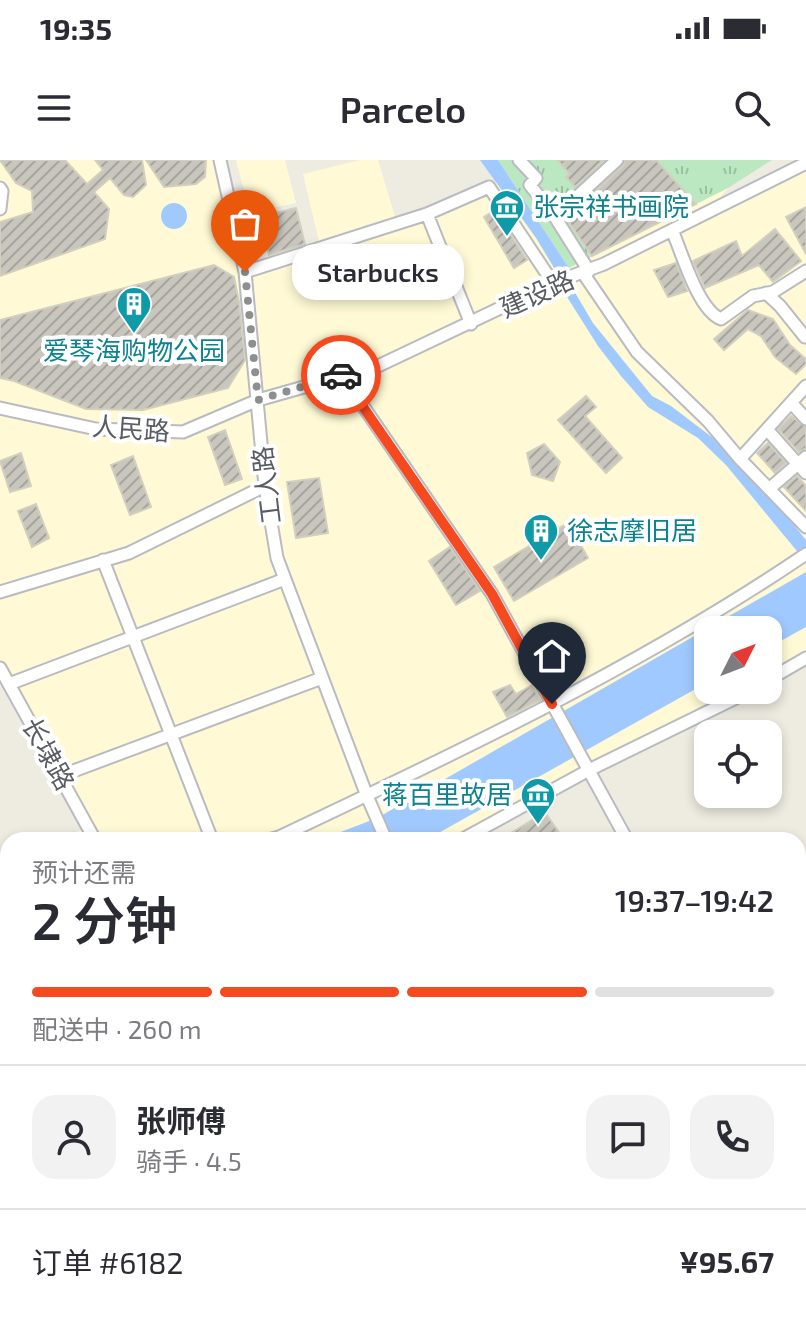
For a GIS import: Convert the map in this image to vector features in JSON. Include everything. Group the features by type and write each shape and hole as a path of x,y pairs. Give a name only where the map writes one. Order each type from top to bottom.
{"street":[{"name":"工人路","path":"220,160 245,272 265,486 277,558 382,832"},
{"path":"519,160 536,178 530,185 555,217 637,352 708,421 806,527"},
{"path":"555,217 617,160"},
{"name":"建设路","path":"258,400 378,366 553,283 586,272 806,163"},
{"path":"245,272 427,214 489,187 553,283"},
{"path":"0,188 0,209"},
{"path":"427,214 471,324"},
{"path":"672,230 701,299 713,316 721,319 753,296 766,293 806,271"},
{"path":"766,293 805,337"},
{"path":"341,374 492,594 623,832"},
{"path":"740,459 806,386"},
{"name":"人民路","path":"0,408 96,429 183,432 258,400"},
{"path":"795,407 806,419"},
{"path":"769,489 803,465 771,434"},
{"path":"0,592 129,553 265,486"},
{"path":"291,832 368,799 553,705 751,592 806,554"},
{"path":"103,560 209,832"},
{"path":"9,684 285,579"},
{"path":"782,672 806,658"},
{"name":"长埭路","path":"0,668 91,832"},
{"path":"60,776 322,678"},
{"path":"475,832 587,768 722,704"}],"shaded area":[{"path":"0,160 220,160 244,271 320,246 303,174 360,160 378,160 396,220 489,187 509,175 569,268 728,188 711,209 806,163 806,657 782,670 782,616 694,616 694,704 716,704 465,832 75,832 88,828 0,668"},
{"path":"236,160 285,160 296,203 250,212"}],"green space":[{"path":"498,160 772,160 728,188 569,268"}],"water":[{"path":"480,160 498,160 569,268 570,284 593,323 652,396 671,406 717,441 769,494 806,540 806,562 726,465 698,438 648,407 621,376 562,289 556,271 536,238"},
{"path":"174,203 183,207 187,216 183,225 174,229 165,225 161,216 165,207"},
{"path":"806,572 806,627 782,640 782,616 729,616"},
{"path":"694,636 694,690 440,832 341,832 377,818"}],"building":[{"path":"0,160 65,160 87,184 103,170 95,160 142,160 146,185 133,197 124,195 110,178 94,192 109,209 105,239 0,276 0,222 33,212 32,191 16,183"},
{"path":"146,160 206,160 205,177 196,184 164,187"},
{"path":"557,160 604,160 575,187 566,177 570,174"},
{"path":"625,160 656,160 696,204 592,256 566,218 623,166"},
{"path":"806,207 806,254 786,217"},
{"path":"296,208 305,244 269,255 259,217"},
{"name":"张宗祥书画院","path":"492,212 496,219 499,217 527,260 514,268 484,217"},
{"path":"775,229 801,261 773,282 759,265 705,288 693,261 736,241 742,256"},
{"path":"676,263 687,291 668,297 654,270"},
{"name":"爱琴海购物公园","path":"214,265 234,277 239,302 245,360 228,388 143,410 86,409 0,378 0,320"},
{"path":"748,310 773,319 790,345 806,359 806,364 796,374 775,357 761,336 748,329 724,350 714,339"},
{"path":"586,396 596,407 585,416 622,458 606,473 558,420"},
{"path":"791,416 806,427 806,448 799,452 778,429"},
{"path":"225,430 242,479 225,485 208,437"},
{"path":"768,443 786,463 775,473 757,453"},
{"path":"544,444 560,462 553,481 532,475 527,453"},
{"path":"21,453 31,486 10,492 0,461"},
{"path":"133,456 151,507 130,515 111,465"},
{"path":"797,476 806,486 806,511 784,487"},
{"path":"319,478 328,533 296,538 287,482"},
{"path":"36,504 49,538 32,547 18,511"},
{"name":"徐志摩旧居","path":"568,523 588,558 514,601 494,567"},
{"path":"450,547 480,591 456,605 429,561"},
{"path":"510,685 516,694 532,685 540,700 507,717 493,692"},
{"path":"545,812 559,832 513,832"}],"way so far":[{"path":"245,272 258,400 341,375"}],"place":[{"name":"张宗祥书画院","path":"507,238"},
{"name":"Starbucks","path":"245,272"},
{"name":"爱琴海购物公园","path":"134,335"},
{"name":"徐志摩旧居","path":"541,562"},
{"name":"蒋百里故居","path":"538,826"}],"route":[{"path":"341,375 492,594 552,704"}]}
